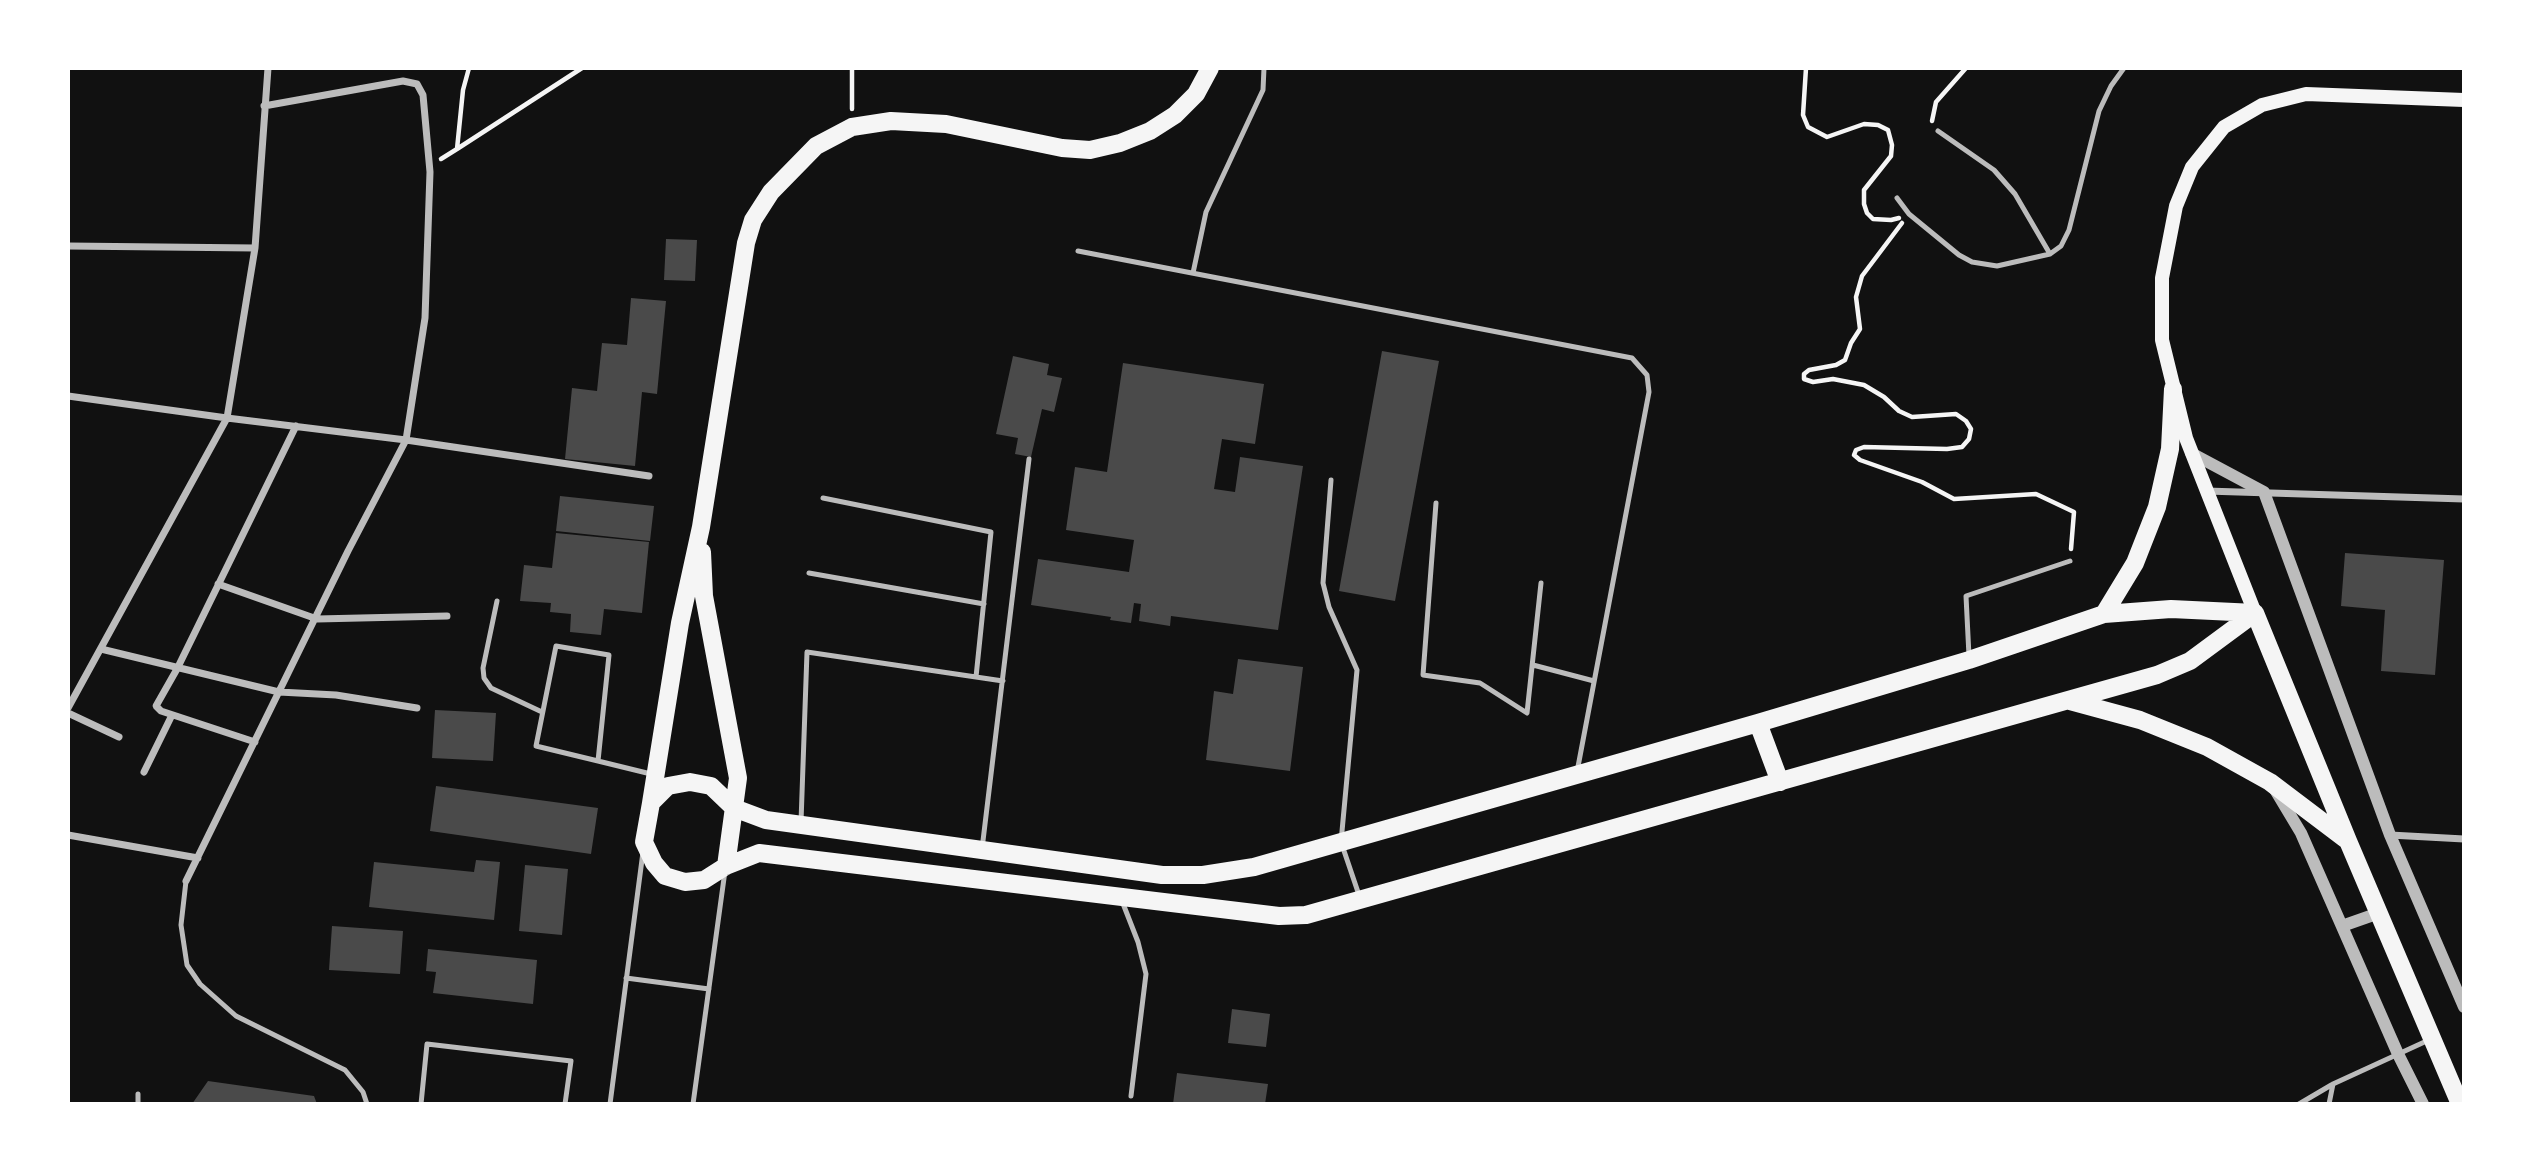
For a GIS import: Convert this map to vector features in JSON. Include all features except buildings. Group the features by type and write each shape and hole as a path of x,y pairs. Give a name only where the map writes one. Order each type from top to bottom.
{"main road":[{"path":"1210,68 1196,94 1167,120 1140,135 1090,150 1062,148 946,124 891,121 852,127 816,146 771,192 753,220 746,243 701,527 680,622 650,803 644,842 654,863 665,876 685,882 704,880 726,866 759,853 1279,916 1306,915 2157,675 2190,661 2255,613"},
{"path":"2460,1104 2348,841 2191,453 2162,340 2162,278 2176,206 2192,167 2224,127 2262,105 2306,94 2464,100"},
{"path":"2104,614 2135,563 2157,507 2170,449 2173,389"},
{"path":"701,527 704,596 738,778 726,866"},
{"path":"650,803 668,786 690,782 711,786 734,808 766,820 1162,875 1203,876 1254,867 1758,723 1969,660 2104,614 2171,609 2255,613"},
{"path":"2070,701 2140,720 2207,747 2270,782 2348,841"},
{"path":"1758,723 1780,782"}],"street":[{"path":"119,737 68,711 227,418 255,247 268,68"},
{"path":"186,881 317,619 348,551 406,440 425,318 430,166 423,95 417,84 403,81 264,106"},
{"path":"68,246 255,247"},
{"path":"68,396 649,475"},
{"path":"255,742 172,715 156,706 177,669 296,426"},
{"path":"2191,453 2264,492 2390,835 2464,1007"},
{"path":"2205,491 2464,499"},
{"path":"218,584 317,619 447,616"},
{"path":"101,649 279,692 336,695 417,708"},
{"path":"144,772 172,715"},
{"path":"2270,782 2301,832 2398,1054 2423,1104"},
{"path":"68,835 198,858"},
{"path":"2390,835 2464,839"},
{"path":"2342,926 2379,913"}],"lane":[{"path":"1192,273 1206,212 1263,90 1264,68"},
{"path":"1897,198 1909,214 1959,255 1972,262 1997,266 2050,254 2061,246 2069,230 2099,111 2111,86 2124,68"},
{"path":"1938,131 1994,170 2015,194 2050,254"},
{"path":"1078,251 1632,358 1647,375 1649,392 1576,775"},
{"path":"982,850 1029,459"},
{"path":"1331,480 1323,583 1329,607 1357,670 1341,842 1361,901"},
{"path":"823,498 991,532 976,677"},
{"path":"1436,503 1423,675 1480,683 1527,713 1541,583"},
{"path":"1969,660 1966,596 2070,561"},
{"path":"809,573 984,604"},
{"path":"497,601 483,668 484,678 491,688 542,712"},
{"path":"597,761 609,655 556,646 536,746 597,761 655,775"},
{"path":"801,826 807,652 1003,681"},
{"path":"1533,665 1594,681"},
{"path":"610,1104 644,842"},
{"path":"693,1104 726,866"},
{"path":"186,881 181,925 187,965 200,984 236,1016 345,1070 363,1092 367,1104"},
{"path":"1121,897 1138,942 1146,974 1131,1097"},
{"path":"626,978 709,989"},
{"path":"2299,1104 2333,1084 2432,1038"},
{"path":"421,1104 427,1044 571,1061 565,1104"},
{"path":"2329,1104 2333,1084"},
{"path":"138,1094 138,1104"}],"path":[{"path":"457,149 463,90 469,68"},
{"path":"430,166 582,68"},
{"path":"852,68 852,127"},
{"path":"1806,68 1803,115 1808,127 1827,137 1864,124 1878,125 1888,130 1892,145 1891,156 1864,190 1867,213 1873,219 1881,220 1909,214"},
{"path":"1938,131 1931,118 1936,102 1966,68"},
{"path":"1909,214 1862,276 1856,297 1860,329 1845,360 1836,365 1809,370 1804,374 1804,379 1813,382 1833,379 1864,385 1884,397 1899,411 1912,417 1956,414 1966,421 1971,429 1969,439 1962,447 1864,447 1856,450 1854,455 1860,460 1922,482 1954,499 2036,494 2074,512 2070,561"}]}
